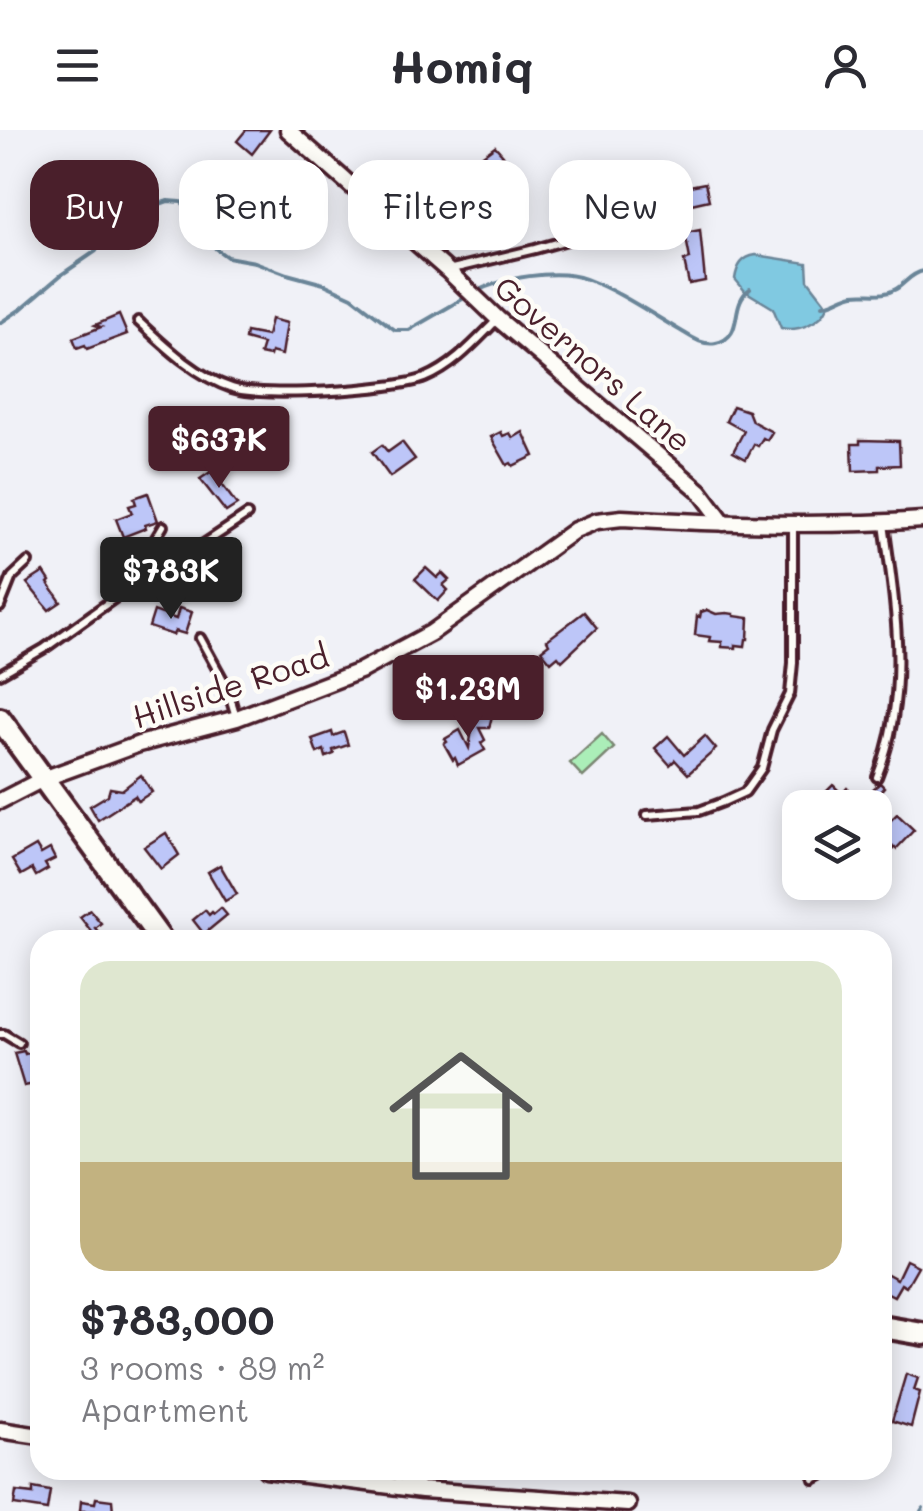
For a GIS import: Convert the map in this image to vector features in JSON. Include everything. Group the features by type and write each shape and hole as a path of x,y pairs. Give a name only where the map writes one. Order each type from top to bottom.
{"main road":[{"path":"0,719 154,930"},
{"path":"892,1334 923,1334"}],"street":[{"name":"Governors Lane","path":"288,130 498,320 700,491 724,522"},
{"name":"Hillside Road","path":"0,801 43,778 140,744 237,718 360,671 431,633 576,530 597,521 923,520"},
{"path":"0,1430 30,1434"},
{"path":"337,1480 440,1492 628,1504"}],"lane":[{"path":"452,275 549,245"},
{"path":"138,321 209,378 254,393 364,388 423,379 464,353 498,320"},
{"path":"0,674 45,648 131,586 247,516"},
{"path":"647,815 699,812 745,792 762,768 772,730 790,694 793,523"},
{"path":"877,777 886,754 897,696 897,624 884,523"},
{"path":"131,586 163,526"},
{"path":"0,607 12,577 28,562"},
{"path":"200,638 227,686 237,718"},
{"path":"0,1034 19,1043"}],"green space":[{"path":"602,734 614,748 583,777 570,763"}],"water":[{"path":"756,255 807,263 808,280 828,306 820,317 801,327 781,328 773,308 745,291 735,279 741,263"}],"building":[{"path":"246,130 270,130 252,154 237,141"},
{"path":"495,146 503,155 502,160 476,160"},
{"path":"705,183 709,200 693,204 693,185"},
{"path":"700,230 705,281 689,284 684,261 690,259 688,250 693,250 693,231"},
{"path":"119,315 127,334 87,349 85,345 77,348 73,338"},
{"path":"271,319 287,323 282,355 260,354 263,344 245,339 246,332 267,336"},
{"path":"733,406 748,411 752,421 772,432 758,446 754,444 746,459 733,452 744,431 726,421"},
{"path":"501,432 503,436 510,433 513,438 523,432 534,456 507,465 491,437"},
{"path":"860,440 899,441 900,465 853,471 852,444 860,444"},
{"path":"402,442 415,459 390,477 372,452 382,445 388,452"},
{"path":"212,471 237,505 226,512 200,479"},
{"path":"148,493 158,521 123,537 116,519 132,513 129,506 136,504 134,498"},
{"path":"426,568 437,578 442,573 449,580 443,585 448,590 438,601 415,579"},
{"path":"44,572 61,602 49,610 27,583"},
{"path":"179,608 192,612 185,634 175,631 173,635 149,627 154,611 176,619"},
{"path":"707,610 749,618 745,646 722,647 722,642 695,635 697,616"},
{"path":"584,612 597,628 562,661 558,656 551,662 541,650 549,644 547,640"},
{"path":"475,712 492,716 489,728 479,728 485,750 458,765 444,744 445,739 460,730 469,748"},
{"path":"332,732 333,736 344,732 348,745 326,757 324,750 317,753 312,739"},
{"path":"668,736 684,755 705,736 716,749 688,774 675,760 670,765 655,748"},
{"path":"141,775 152,792 138,801 135,796 98,820 90,806 108,795 110,788 122,790"},
{"path":"897,814 914,830 893,849 892,819"},
{"path":"166,833 179,855 161,869 144,847"},
{"path":"36,846 41,854 50,849 55,859 36,876 32,869 21,875 12,860"},
{"path":"220,865 237,894 225,901 208,872"},
{"path":"221,908 227,915 209,930 201,930 193,920 205,910 214,914"},
{"path":"90,910 101,923 97,930 90,930 80,917"},
{"path":"14,1053 30,1053 30,1085 24,1086"},
{"path":"906,1260 918,1266 906,1287 901,1284 894,1296 892,1276 897,1279"},
{"path":"906,1374 918,1378 914,1390 920,1392 911,1427 892,1421"},
{"path":"33,1488 50,1491 47,1510 14,1505 16,1492 33,1494"},
{"path":"96,1498 112,1500 113,1511 80,1511 81,1501 95,1503"}],"waterway":[{"path":"0,323 96,251 100,244 99,225 118,201 139,211 168,201 181,202 193,211 216,249 227,257 324,284 352,297 395,330 409,330 466,297"},
{"path":"823,305 854,294 891,291 923,271"},
{"path":"475,292 529,276 574,276 611,290 693,338 711,344 731,334 743,295 750,289"}]}
